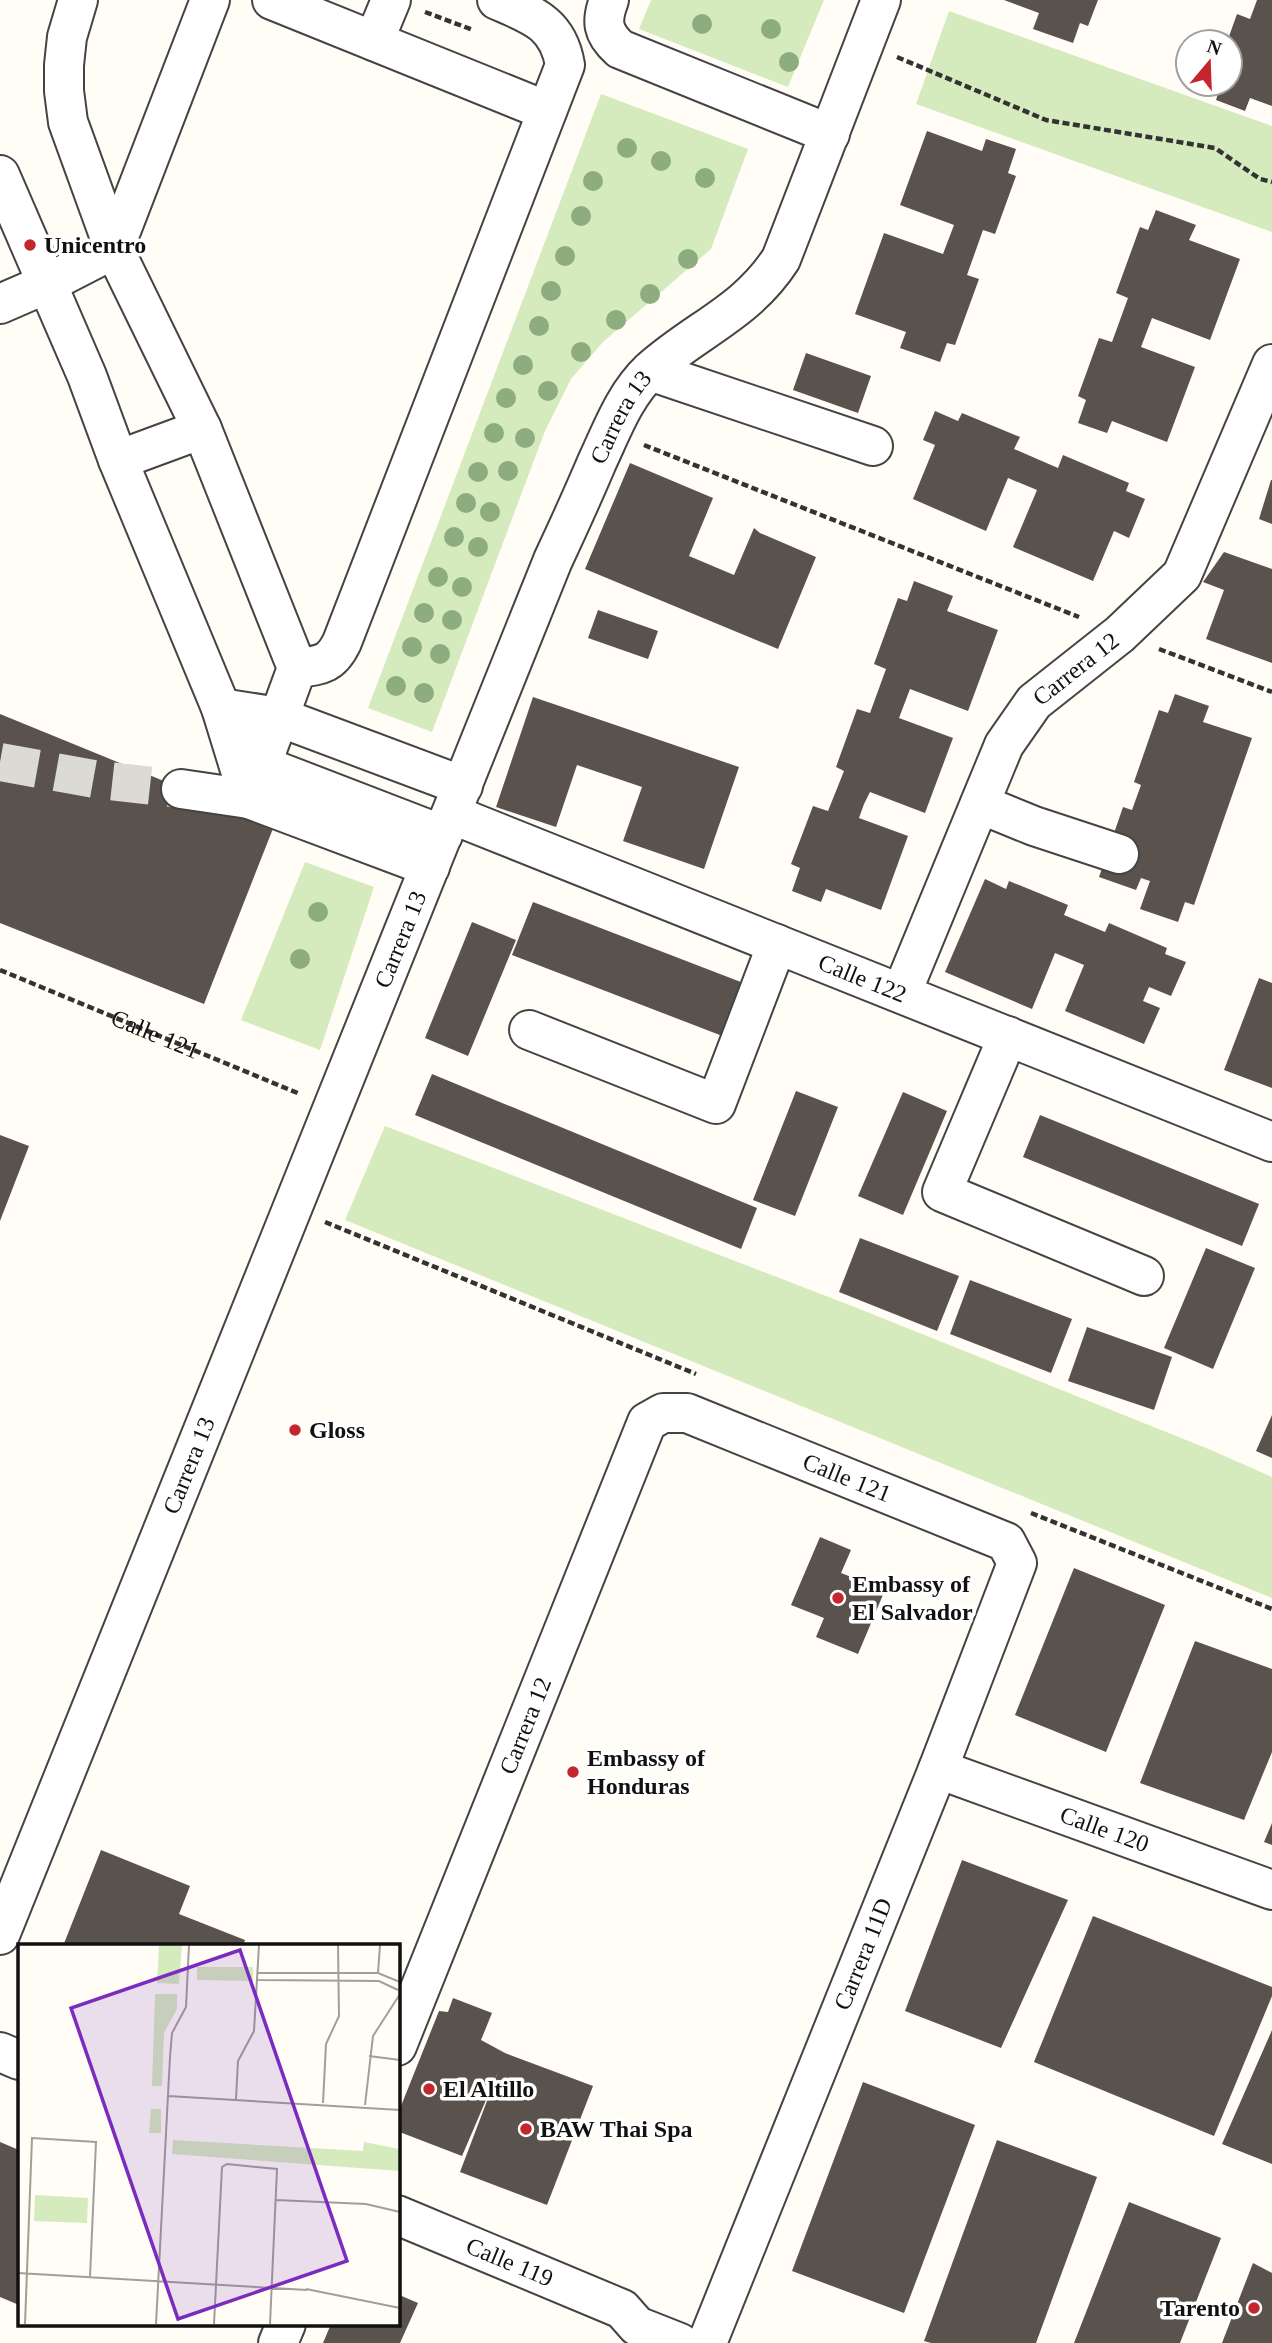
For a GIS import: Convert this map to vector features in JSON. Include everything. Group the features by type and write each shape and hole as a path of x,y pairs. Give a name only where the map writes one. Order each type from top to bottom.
{"street":[{"path":"78,0 67,37 64,65 68,122 114,249 202,429 297,668 255,782"},
{"path":"0,304 46,285 114,249 210,0"},
{"path":"272,0 547,111"},
{"path":"374,41 391,0"},
{"path":"297,668 327,662 336,654 342,642 565,65 563,50 545,24 497,0"},
{"path":"610,0 603,17 604,27 613,43 620,49 830,134"},
{"name":"Carrera 13","path":"0,1935 553,560 606,443 626,400 650,371 747,300 767,280 781,259 881,0"},
{"path":"2,187 87,376 118,460 221,708 255,782"},
{"name":"Carrera 12","path":"902,992 1004,745 1034,702 1120,634 1182,575 1272,364"},
{"path":"650,371 873,446"},
{"path":"118,460 202,429"},
{"path":"221,708 279,717 447,825"},
{"path":"181,789 255,782 447,825"},
{"path":"980,804 1034,826 1119,854"},
{"name":"Calle 122","path":"447,825 902,992 1272,1142"},
{"path":"529,1030 716,1104 777,944"},
{"path":"1008,1036 942,1192 1144,1276"},
{"name":"Carrera 12","path":"399,2041 647,1422 663,1413"},
{"name":"Calle 121","path":"663,1413 687,1413 1006,1542 1017,1563"},
{"name":"Carrera 11D","path":"707,2341 938,1769 1017,1563"},
{"name":"Calle 120","path":"938,1769 1272,1890"},
{"path":"0,2052 18,2060"},
{"name":"Calle 119","path":"399,2216 622,2309 644,2305 707,2341"},
{"path":"278,2343 285,2326"}],"path":[{"path":"863,43 1046,120 1215,148 1260,179 1272,182"},
{"path":"643,445 1272,692"},
{"name":"Calle 121","path":"0,971 309,1098"}],"green space":[{"path":"651,0 824,0 788,87 639,29"},
{"path":"949,11 1174,91 1174,98 1193,98 1272,126 1272,232 916,104"},
{"path":"601,94 748,149 711,249 603,342 571,379 545,431 432,732 368,708"},
{"path":"305,862 374,887 320,1050 241,1020"},
{"path":"385,1126 857,1308 1272,1477 1272,1598 345,1220"}],"building":[{"path":"1004,0 1098,0 1088,26 1080,23 1073,43 1033,29 1039,13"},
{"path":"1257,0 1272,0 1272,106 1250,98 1245,111 1216,100 1244,98 1244,28 1232,28 1237,14 1250,19"},
{"path":"927,131 982,151 986,139 1016,149 1008,173 1016,176 995,234 983,230 967,275 979,279 955,345 947,343 940,362 900,348 906,332 855,314 884,233 943,254 954,225 900,205"},
{"path":"1156,210 1196,225 1189,240 1240,259 1210,340 1152,318 1141,347 1195,367 1167,442 1112,421 1107,433 1078,423 1086,400 1078,396 1099,338 1112,342 1128,298 1116,293 1140,227 1148,230"},
{"path":"806,353 871,376 858,413 793,390"},
{"path":"935,411 958,421 962,413 1020,437 1014,449 1058,468 1063,455 1129,483 1126,491 1145,499 1129,538 1114,531 1093,581 1013,547 1037,490 1008,478 986,531 913,499 935,445 923,440"},
{"path":"630,463 713,498 689,556 734,575 754,528 816,557 778,649 585,569"},
{"path":"1272,480 1272,524 1259,519"},
{"path":"1224,552 1272,569 1272,663 1206,639 1224,590 1203,582"},
{"path":"914,581 953,596 947,611 998,630 968,711 910,689 899,718 953,738 925,813 870,792 864,804 859,818 908,836 881,910 826,889 821,902 792,891 800,868 791,864 813,806 828,811 844,771 836,767 857,709 870,713 886,669 874,664 898,598 907,601"},
{"path":"598,610 658,631 648,659 588,638"},
{"path":"1175,694 1209,706 1203,722 1252,738 1194,905 1185,902 1178,922 1140,909 1150,881 1141,878 1136,890 1099,877 1123,807 1132,810 1141,785 1134,782 1159,710 1168,713"},
{"path":"533,697 739,767 704,869 623,841 642,787 577,765 556,827 496,807"},
{"path":"0,714 274,826 204,1004 0,923"},
{"path":"985,879 1006,889 1009,881 1068,905 1064,915 1105,932 1109,923 1167,948 1165,954 1186,962 1171,996 1149,987 1143,1001 1160,1008 1144,1044 1065,1011 1084,965 1055,953 1032,1009 945,972"},
{"path":"533,902 746,984 725,1037 512,955"},
{"path":"472,922 516,940 468,1056 425,1038"},
{"path":"1259,978 1272,983 1272,1088 1224,1070"},
{"path":"432,1074 757,1208 741,1249 415,1115"},
{"path":"796,1091 838,1107 795,1216 753,1200"},
{"path":"903,1092 947,1111 903,1215 858,1196"},
{"path":"1040,1115 1259,1204 1242,1246 1023,1157"},
{"path":"0,1135 29,1146 0,1221"},
{"path":"860,1238 959,1276 937,1331 839,1292"},
{"path":"1206,1248 1255,1268 1213,1369 1164,1348"},
{"path":"970,1280 1072,1319 1051,1373 950,1334"},
{"path":"1087,1327 1172,1357 1154,1410 1068,1381"},
{"path":"1272,1415 1272,1458 1256,1451"},
{"name":"Embassy of El Salvador","path":"820,1537 851,1550 841,1573 885,1590 858,1654 816,1637 824,1618 791,1605"},
{"path":"1074,1568 1165,1605 1106,1752 1015,1715"},
{"path":"1195,1641 1272,1669 1272,1752 1244,1820 1140,1783"},
{"path":"1272,1823 1272,1845 1264,1842"},
{"path":"101,1850 190,1886 179,1914 245,1940 244,1944 64,1944"},
{"path":"962,1860 1068,1900 1001,2048 905,2011"},
{"path":"1093,1916 1272,1987 1272,1996 1214,2136 1034,2062"},
{"path":"453,1998 492,2013 481,2040 505,2053 593,2086 547,2205 460,2172 498,2072 462,2156 399,2132 399,2111 439,2011 448,2012"},
{"path":"1272,2030 1272,2164 1222,2144"},
{"path":"863,2082 975,2125 904,2313 792,2271"},
{"path":"997,2140 1097,2177 1036,2343 924,2341"},
{"path":"0,2142 18,2150 18,2305 0,2297"},
{"path":"1129,2202 1221,2238 1180,2343 1074,2343"},
{"name":"Tarento","path":"1253,2263 1272,2273 1272,2343 1222,2343"},
{"path":"399,2295 418,2303 400,2343 323,2343 330,2326 399,2326"}],"tunnel":[{"path":"0,762 100,780 181,789"}],"place":[{"name":"Unicentro","path":"30,245"},
{"name":"Gloss","path":"295,1430"},
{"name":"Embassy of El Salvador","path":"838,1598"},
{"name":"Embassy of Honduras","path":"573,1772"},
{"name":"El Altillo","path":"429,2089"},
{"name":"BAW Thai Spa","path":"526,2129"},
{"name":"Tarento","path":"1254,2308"}]}
